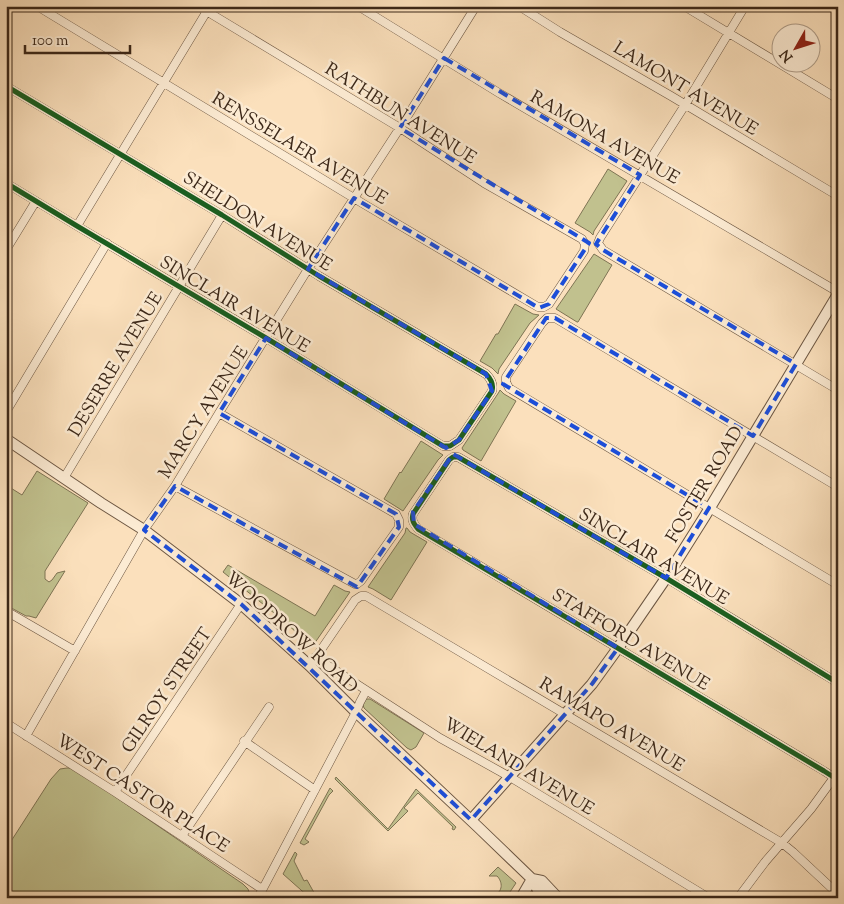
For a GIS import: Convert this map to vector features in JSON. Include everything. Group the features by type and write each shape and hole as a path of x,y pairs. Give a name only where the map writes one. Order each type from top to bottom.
{"street":[{"name":"RENSSELAER AVENUE","path":"36,6 536,307 544,308 549,304"},
{"name":"RATHBUN AVENUE","path":"198,6 208,9 400,128 484,183 582,239 585,246 584,251 549,304"},
{"name":"RAMONA AVENUE","path":"358,6 499,93 640,174 838,293"},
{"name":"MARCY AVENUE","path":"26,736 144,530 176,486 308,269 400,128 476,6"},
{"name":"LAMONT AVENUE","path":"519,6 838,196"},
{"path":"684,6 838,99"},
{"path":"745,6 686,105 640,174 598,243 599,247 603,250 838,390"},
{"path":"77,226 208,9"},
{"name":"SHELDON AVENUE","path":"6,86 222,215 308,269 486,374 492,383 492,391 459,440 450,446"},
{"name":"SINCLAIR AVENUE","path":"6,183 443,446 450,446"},
{"path":"6,250 36,201"},
{"name":"DESERRE AVENUE","path":"64,478 222,215"},
{"path":"6,412 107,244"},
{"name":"FOSTER ROAD","path":"471,820 592,684 618,648 666,578 838,293"},
{"path":"838,487 555,318 547,318 542,323 508,374 506,382 510,388 838,585"},
{"path":"176,486 352,584 362,581 396,532 399,526 396,514 219,413"},
{"name":"WOODROW ROAD","path":"6,439 100,503 144,530 313,662 356,712 532,879 544,898"},
{"name":"SINCLAIR AVENUE","path":"455,457 666,578 838,683"},
{"name":"STAFFORD AVENUE","path":"455,457 449,460 413,512 412,520 418,529 836,776"},
{"name":"RAMAPO AVENUE","path":"313,662 355,600 361,596 366,596 782,843 838,894"},
{"name":"GILROY STREET","path":"115,792 241,604"},
{"path":"6,611 74,651"},
{"name":"WIELAND AVENUE","path":"313,662 366,691 440,738 510,777 709,898"},
{"path":"258,898 366,691"},
{"path":"182,836 268,707"},
{"name":"WEST CASTOR PLACE","path":"6,723 115,792 262,890"},
{"path":"244,741 314,790"},
{"path":"738,898 836,776"},
{"path":"521,898 532,879"},
{"name":"WOODROW ROAD","path":"532,879 542,881 558,898"}],"highlighted area":[{"path":"444,58 640,175 596,244 603,250 796,364 753,436 555,318 546,318 503,384 709,508 666,578 453,454 413,512 414,524 618,648 592,684 471,820 241,604 144,530 175,486 357,587 399,527 396,514 219,413 266,338 446,448 459,440 492,391 486,374 308,269 354,198 539,308 549,304 589,243 400,128"}],"green space":[{"path":"608,169 627,181 593,235 575,223"},
{"path":"594,254 612,265 577,322 556,309"},
{"path":"515,304 533,314 539,315 530,323 499,369 498,374 480,361"},
{"path":"500,390 516,401 481,461 462,448"},
{"path":"421,441 443,455 403,511 384,499"},
{"path":"37,471 88,503 45,571 45,579 49,582 57,573 65,571 36,618 26,616 6,605 6,485 22,495"},
{"path":"407,528 410,532 427,542 391,600 368,587"},
{"path":"228,565 315,616 334,585 350,592 312,647 284,621 223,572"},
{"path":"366,699 370,699 424,733 416,747 411,750 407,748 364,708 363,705"},
{"path":"73,768 243,884 248,889 251,898 6,898 6,849 51,779 60,769"},
{"path":"336,777 388,829 416,789 456,827 454,830 452,829 453,827 418,793 404,808 408,811 388,831 335,779"},
{"path":"330,788 333,791 305,839 309,842 304,845 300,843"},
{"path":"295,852 297,854 294,861 304,881 307,880 317,898 310,898 283,874"},
{"path":"498,867 516,883 506,898 494,898 494,895 499,892 501,884 497,876 489,876"}],"cycle path":[{"path":"6,86 222,215 319,276 486,374 492,382 492,391 459,440 450,446 443,446 6,183"},
{"path":"838,683 666,578 458,457 453,457 449,460 413,514 413,522 418,529 838,780"}]}
